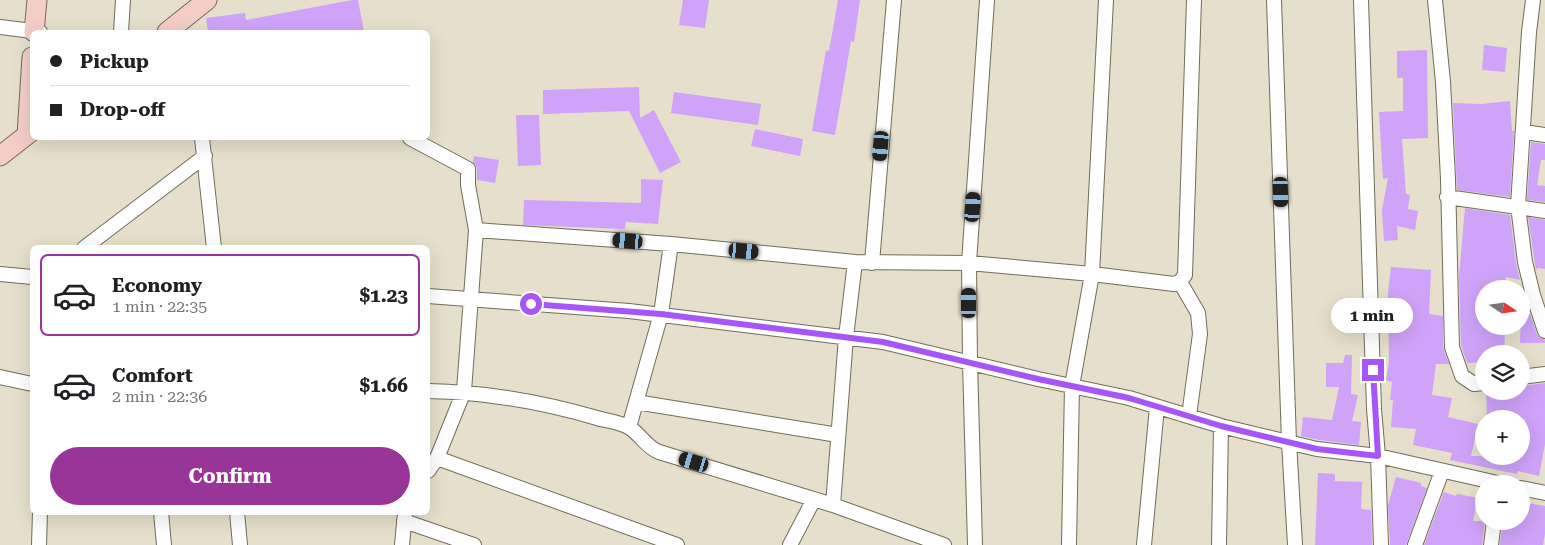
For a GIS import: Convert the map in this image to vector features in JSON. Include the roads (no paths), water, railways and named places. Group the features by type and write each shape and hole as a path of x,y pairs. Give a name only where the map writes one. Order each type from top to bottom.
{"street":[{"path":"34,30 37,0"},
{"path":"121,30 123,0"},
{"path":"175,29 207,0"},
{"path":"872,263 894,0"},
{"path":"975,545 969,263 987,0"},
{"path":"1070,545 1072,386 1092,274 1106,0"},
{"path":"476,230 671,244 855,262 969,263 1092,274 1174,284 1180,282 1186,275 1194,0"},
{"path":"1274,0 1289,442 1295,545"},
{"path":"1361,0 1374,409 1378,456 1381,545"},
{"path":"1435,0 1443,82 1452,347 1462,376 1475,384"},
{"path":"1534,0 1529,32 1518,206 1525,262 1533,295 1545,331"},
{"path":"0,27 30,31"},
{"path":"1524,132 1545,135"},
{"path":"0,156 30,133"},
{"path":"202,140 214,245"},
{"path":"414,140 468,169 468,186 476,230 464,391 437,458 430,468"},
{"path":"88,245 205,156"},
{"path":"1447,197 1545,211"},
{"path":"629,427 661,314 671,244"},
{"path":"833,505 846,337 855,262"},
{"path":"0,274 30,277"},
{"path":"1180,282 1198,313 1200,327 1190,416"},
{"path":"430,296 661,314 883,342 1129,398 1221,426 1317,449 1378,456 1475,479"},
{"path":"1530,376 1545,374"},
{"path":"0,377 30,384"},
{"path":"430,391 464,391 509,397 629,427 650,448 833,505 944,545"},
{"path":"636,402 838,435"},
{"path":"1144,545 1157,407"},
{"path":"1219,545 1221,426"},
{"path":"437,458 676,545"},
{"path":"1415,545 1442,471"},
{"path":"1530,490 1545,493"},
{"path":"790,545 814,499"},
{"path":"39,545 40,515"},
{"path":"161,515 164,545"},
{"path":"237,515 240,545"},
{"path":"402,545 404,517 474,545"},
{"path":"1491,545 1493,530"}]}
